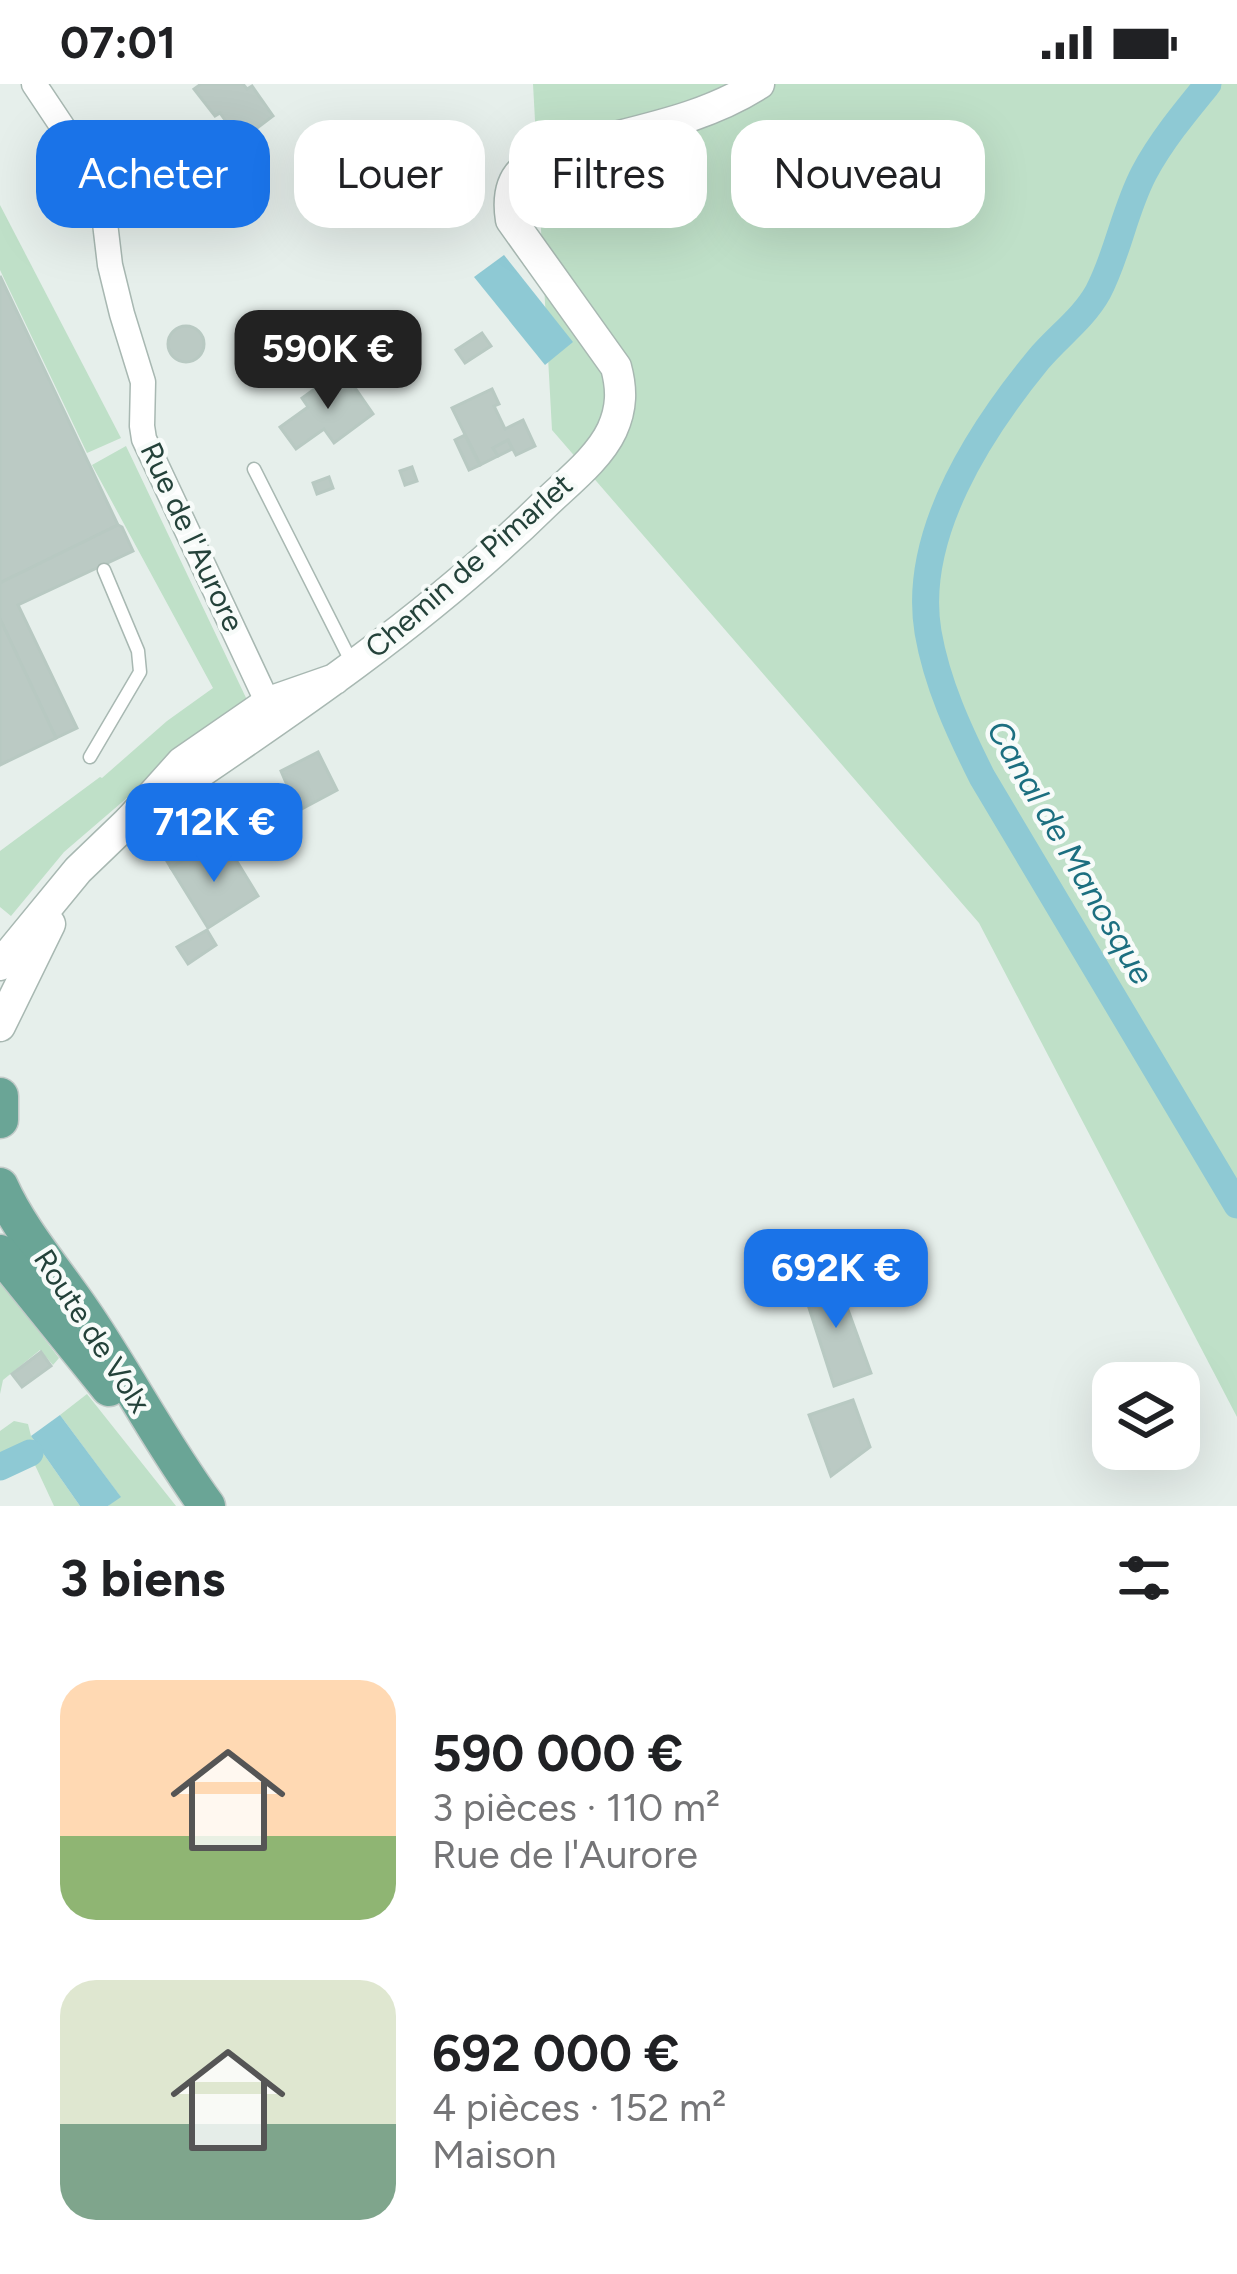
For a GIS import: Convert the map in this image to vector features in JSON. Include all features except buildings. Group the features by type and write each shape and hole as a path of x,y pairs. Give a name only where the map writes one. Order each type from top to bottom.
{"main road":[{"path":"0,1096 0,1120"},
{"name":"Route de Volx","path":"0,1186 196,1491"},
{"name":"Route de Volx","path":"0,1253 196,1491"}],"street":[{"name":"Rue de l'Aurore","path":"34,84 80,154 103,206 110,265 144,388 144,439 272,711"},
{"name":"Chemin de Pimarlet","path":"0,965 78,870 182,762 344,673 507,542 605,443 620,407 616,367 518,232 509,196 522,170 548,156 719,106 759,84"},
{"name":"Chemin de Pimarlet","path":"130,820 191,779 272,711"},
{"name":"Chemin de Pimarlet","path":"0,1026 78,870"}],"lane":[{"path":"254,469 344,673"},
{"path":"90,757 140,672 138,651 104,570"}],"green space":[{"path":"533,84 1237,84 1237,1417 979,923 552,430 541,228 707,228 707,120 535,120"},
{"path":"0,205 121,438 87,453 0,270"},
{"path":"126,446 248,702 197,733 133,801 128,797 64,852 11,916 0,907 0,851 102,778 213,688 92,465"},
{"path":"0,1281 59,1358 53,1365 40,1350 3,1380 0,1394"},
{"path":"87,1394 176,1506 108,1506 120,1496 60,1415"},
{"path":"14,1421 28,1424 31,1436 80,1506 54,1506 28,1450 0,1462 0,1431"}],"water":[{"path":"504,255 573,342 545,365 474,277"},
{"path":"60,1415 121,1497 108,1506 80,1506 31,1436"}],"waterway":[{"name":"Canal de Manosque","path":"1208,84 1144,173 1092,302 1038,360 973,452 940,523 926,596 937,670 982,777 1237,1205"},
{"path":"0,1467 30,1453"}]}
